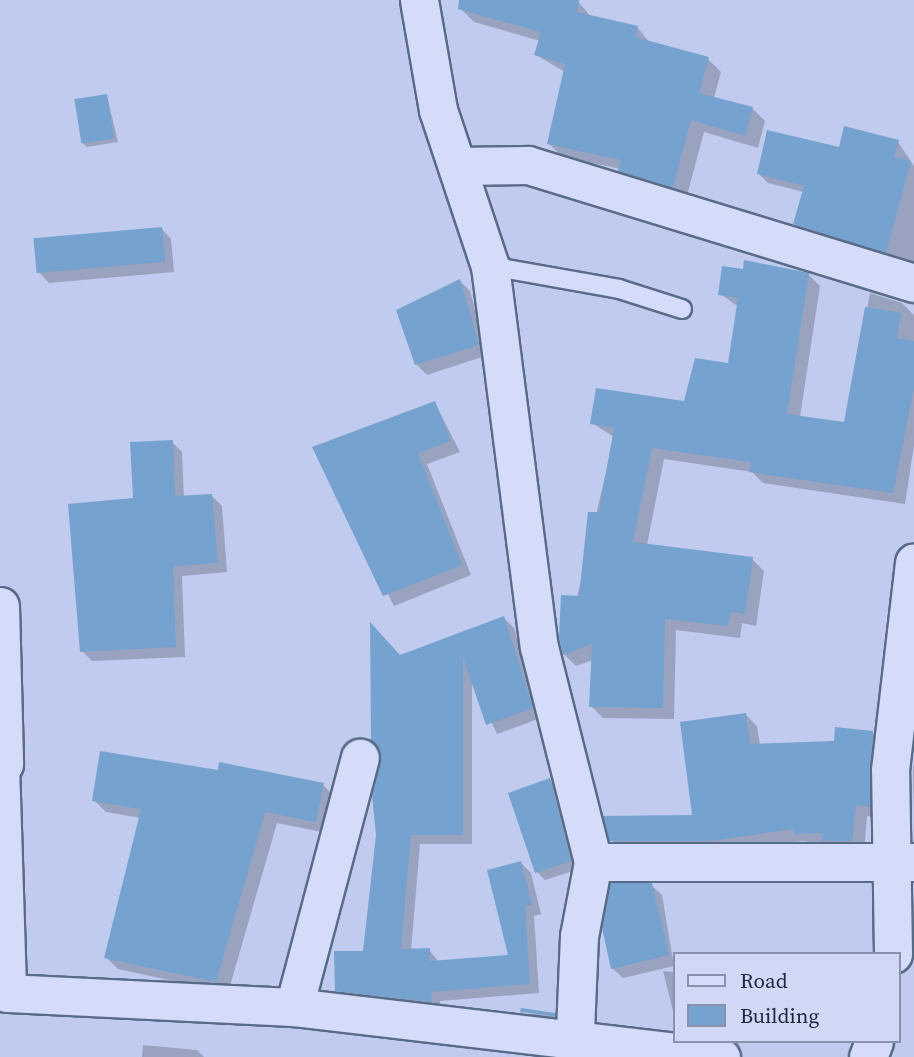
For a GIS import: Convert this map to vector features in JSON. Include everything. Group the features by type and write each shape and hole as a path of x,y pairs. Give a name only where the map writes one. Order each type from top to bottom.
{"street":[{"path":"419,0 438,110 490,266 539,648 593,862 578,947 575,1050"},
{"path":"457,166 528,165 914,283"},
{"path":"893,952 905,862 890,770 914,562"},
{"path":"0,606 7,993 294,1007 494,1028 575,1050 721,1057"},
{"path":"294,1007 360,758"},
{"path":"593,862 905,862"}],"lane":[{"path":"490,266 619,289 682,309"}],"building":[{"path":"459,0 579,0 577,12 638,26 635,37 709,57 699,93 753,107 745,136 691,120 673,187 618,171 621,160 547,144 565,64 534,55 541,32 458,9"},
{"path":"107,94 114,138 81,144 74,99"},
{"path":"844,126 899,140 894,157 911,161 886,253 793,224 804,186 757,174 767,130 839,147"},
{"path":"162,227 165,262 37,273 33,238"},
{"path":"744,260 809,273 787,414 844,422 865,307 901,313 897,338 914,341 914,387 893,493 749,472 751,462 652,448 633,542 753,557 745,614 731,612 728,626 665,619 663,708 589,707 592,644 563,655 559,638 561,595 579,596 588,512 599,512 614,428 590,424 596,388 684,401 695,358 728,363 738,298 718,295 722,266 743,269"},
{"path":"460,279 479,345 415,365 396,310"},
{"path":"435,401 451,441 418,453 462,565 383,596 312,447"},
{"path":"173,440 175,496 212,494 218,563 173,566 176,647 80,652 68,504 133,498 130,442"},
{"path":"504,616 533,708 486,725 463,657 463,835 411,835 401,949 430,948 430,961 508,955 487,870 521,861 532,905 525,906 530,984 431,992 432,1002 335,991 334,951 363,951 376,835 372,796 380,753 371,741 370,622 400,655"},
{"path":"746,713 750,744 834,741 835,727 873,731 870,807 856,805 852,841 822,841 823,833 794,834 793,829 710,841 609,841 603,816 692,815 680,722"},
{"path":"100,751 218,770 219,762 324,783 316,822 265,812 216,982 104,958 141,809 92,801"},
{"path":"550,778 571,861 535,873 508,793"},
{"path":"610,883 652,883 669,955 611,969 602,928"},
{"path":"521,1008 555,1013 555,1016 520,1012"}]}
